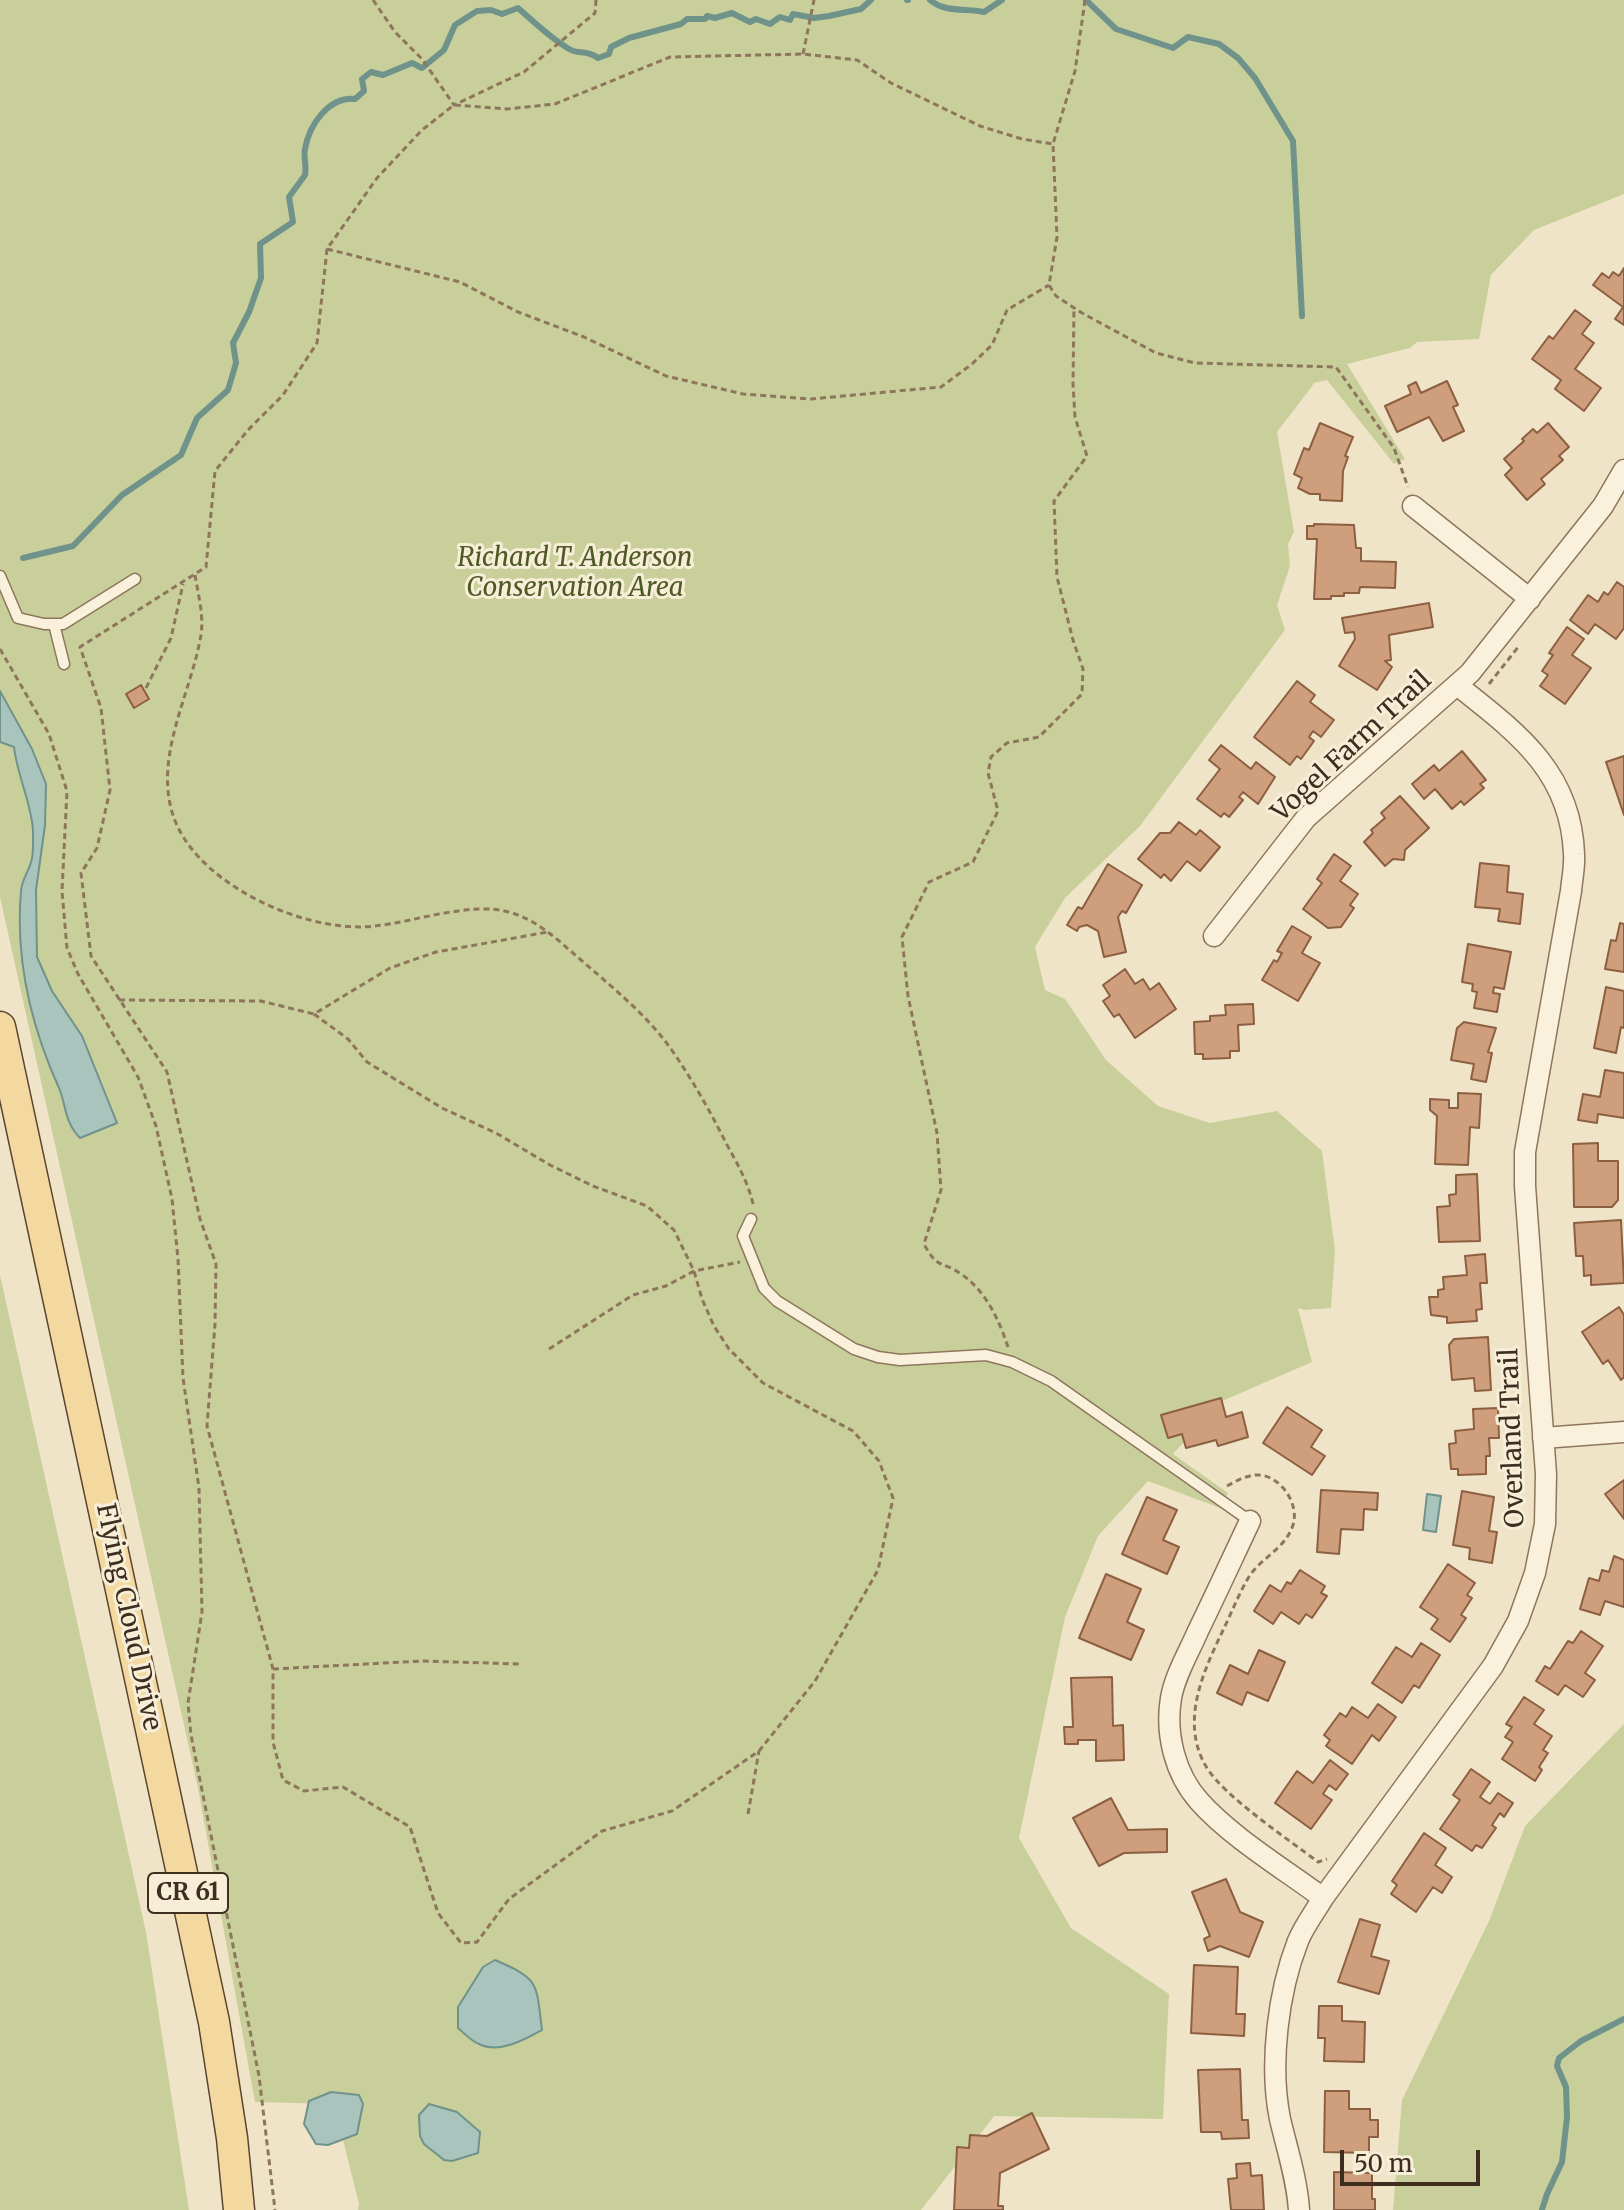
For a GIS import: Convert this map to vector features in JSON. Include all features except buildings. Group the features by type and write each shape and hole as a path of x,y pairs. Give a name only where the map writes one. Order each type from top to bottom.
{"main road":[{"name":"Flying Cloud Drive","path":"0,1027 214,2022 232,2138 239,2210"}],"street":[{"name":"Vogel Farm Trail","path":"1214,936 1306,818 1470,673 1603,506 1624,470"},
{"path":"1413,506 1530,599"},
{"name":"Overland Trail","path":"1299,2210 1298,2190 1275,2087 1280,2006 1299,1938 1323,1898 1493,1666 1518,1621 1535,1573 1545,1524 1543,1438 1525,1152 1571,891 1574,854 1569,817 1555,783 1535,752 1457,685"},
{"path":"1543,1438 1624,1432"},
{"path":"1250,1521 1180,1670 1171,1697 1169,1724 1173,1751 1190,1788 1217,1818 1323,1898"}],"lane":[{"path":"0,576 18,618 54,624 63,624 135,579"},
{"path":"54,624 64,664"},
{"path":"751,1219 743,1236 764,1288 777,1301 854,1349 900,1360 986,1355 1012,1362 1051,1381 1250,1521"}],"path":[{"path":"373,0 395,32 422,59 454,105"},
{"path":"119,1000 261,1001 314,1014 348,1039 367,1062 442,1108 496,1133 579,1179 647,1206 674,1230 694,1271 714,1326 729,1349 763,1383 853,1431 879,1461 893,1498 878,1570 815,1681 759,1751 672,1811 602,1831 509,1899 477,1942 461,1943 438,1913 410,1827 343,1787 304,1791 283,1780 273,1742 273,1669 207,1426 216,1264 200,1219 167,1072 119,1000 91,956 81,873 97,848 110,790 101,708 80,647 206,567 215,471 248,430 283,395 317,343 327,249 377,178 422,130 454,105 524,72 570,37 595,13 596,0"},
{"path":"803,54 814,0"},
{"path":"1085,0 1075,71 1053,144 1057,237 1049,285 1056,296 1156,353 1195,363 1336,367 1394,448 1413,506"},
{"path":"454,105 507,109 555,104 670,57 803,54 857,60 891,83 980,126 1022,139 1053,144"},
{"path":"327,249 460,282 518,312 584,337 666,376 743,394 811,399 941,387 992,345 1007,310 1049,285"},
{"path":"1012,1362 993,1308 963,1275 933,1260 924,1244 941,1190 937,1133 908,996 902,937 929,882 973,862 998,811 988,773 991,757 1007,743 1039,737 1082,694 1083,669 1057,577 1054,501 1087,456 1074,406 1074,307"},
{"path":"195,575 202,620 201,637 185,688 168,773 174,820 193,853 212,872 242,892 327,924 371,927 493,909 512,913 549,932 628,1000 671,1049 711,1113 748,1186 753,1204 751,1219"},
{"path":"146,688 171,638 183,584"},
{"path":"1476,700 1523,641"},
{"path":"0,649 49,734 67,791 62,891 67,948 78,974 138,1077 156,1126 172,1199 183,1378 199,1488 202,1612 188,1703 191,1735 259,2076 275,2210"},
{"path":"314,1014 390,968 436,952 549,932"},
{"path":"549,1349 633,1295 666,1286 694,1271 750,1259"},
{"path":"1216,1498 1227,1486 1241,1479 1256,1475 1269,1477 1284,1488 1295,1508 1294,1523 1286,1540 1247,1578 1210,1656 1198,1691 1194,1716 1197,1743 1206,1767 1223,1787 1318,1862 1325,1861 1334,1853"},
{"path":"273,1669 422,1661 520,1664"},
{"path":"748,1814 759,1751"}],"green space":[{"name":"Richard T. Anderson Conservation Area","path":"0,0 1624,0 1624,194 1534,230 1491,275 1479,339 1417,342 1410,348 1347,364 1405,459 1394,464 1327,380 1314,383 1277,432 1294,532 1288,544 1290,566 1277,605 1285,630 1140,826 1065,898 1035,947 1045,990 1065,999 1106,1060 1158,1106 1210,1123 1277,1111 1322,1151 1335,1250 1331,1308 1298,1308 1312,1362 1220,1402 1173,1454 1228,1493 1220,1508 1148,1481 1098,1536 1065,1617 1019,1838 1071,1928 1169,1994 1163,2119 994,2116 921,2210 358,2210 334,2104 255,2102 198,1788 0,897"},
{"path":"0,1275 146,1932 189,2210 0,2210"},
{"path":"1624,1724 1624,2210 1393,2210 1402,2100 1489,1921 1525,1826"}],"water":[{"path":"0,691 32,749 46,784 45,825 36,890 37,957 52,991 82,1036 117,1123 80,1138 68,1120 62,1095 40,1041 27,992 20,916 22,887 33,855 33,831 14,747 0,742"},
{"path":"1427,1494 1441,1496 1436,1532 1423,1530"},
{"path":"495,1960 520,1972 533,1984 542,2030 503,2047 487,2047 476,2043 458,2028 458,2007 483,1967"},
{"path":"331,2092 359,2095 363,2104 357,2134 328,2145 316,2144 304,2124 309,2101"},
{"path":"429,2104 457,2112 480,2132 478,2153 452,2161 444,2160 424,2144 420,2136 419,2115"}],"waterway":[{"path":"23,558 73,546 122,495 181,455 197,418 228,390 236,363 233,343 249,312 261,278 260,244 293,222 289,197 305,175 307,140 316,122 329,107 346,99 355,99 364,91 362,79 371,72 383,75 412,63 422,68 444,50 455,25 477,11 491,10 502,14 518,8 562,45 598,58 609,54 611,47 629,38 681,24 687,19 715,18 732,13 750,22 756,19 770,24 780,17 790,20 793,14 814,18 861,9 871,0"},
{"path":"930,0 949,8 984,12 1002,0"},
{"path":"1086,0 1116,29 1173,48 1188,37 1219,44 1238,58 1255,78 1293,141 1302,316"},
{"path":"1542,2210 1562,2162 1567,2117 1566,2087 1557,2066 1559,2058 1581,2041 1624,2019"}]}
